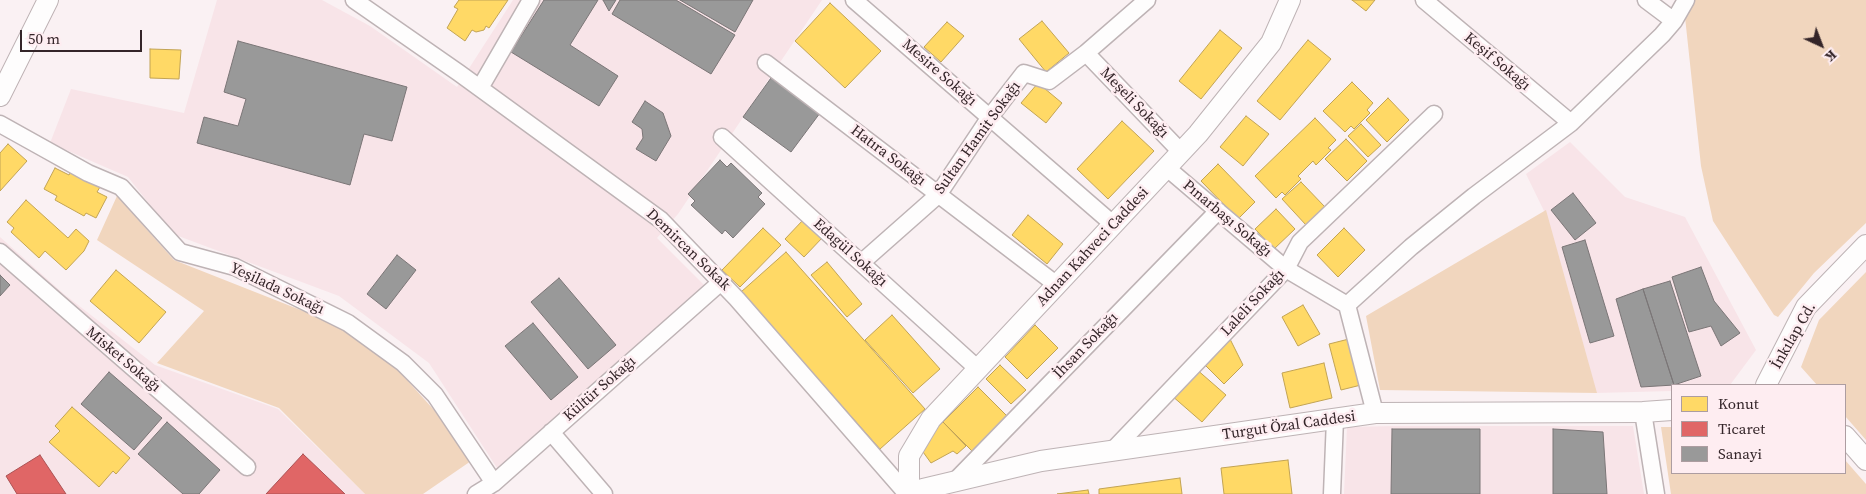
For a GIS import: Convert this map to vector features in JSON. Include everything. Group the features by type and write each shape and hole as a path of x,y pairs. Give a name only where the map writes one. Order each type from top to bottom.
{"street":[{"path":"0,96 48,0"},
{"name":"Demircan Sokak","path":"354,0 480,88 661,220 721,282 909,494"},
{"path":"480,88 531,0"},
{"name":"Mesire Sokağı","path":"854,0 1114,225"},
{"name":"Sultan Hamit Sokağı","path":"861,263 938,194 990,117 1024,74 1049,81 1086,53 1148,0"},
{"name":"Adnan Kahveci Caddesi","path":"909,494 909,456 931,419 1198,134 1271,43 1290,0"},
{"name":"Keşif Sokağı","path":"1424,0 1571,123"},
{"path":"1646,0 1674,22"},
{"path":"1375,413 1347,305 1418,241 1571,123 1674,22 1686,0"},
{"name":"Meşeli Sokağı","path":"1086,53 1181,152"},
{"name":"Hatıra Sokağı","path":"766,63 1057,285"},
{"name":"Laleli Sokağı","path":"1112,451 1286,269 1300,242 1434,114"},
{"name":"Yeşilada Sokağı","path":"0,124 88,173 121,187 180,252 235,267 348,322 402,362 435,395 487,489"},
{"name":"Edagül Sokağı","path":"722,136 978,369"},
{"name":"Pınarbaşı Sokağı","path":"1167,168 1286,269 1347,305"},
{"name":"İhsan Sokağı","path":"956,481 1218,211"},
{"name":"İnkılap Cd.","path":"1767,384 1806,307 1866,245"},
{"name":"Misket Sokağı","path":"0,252 247,467"},
{"name":"Kültür Sokağı","path":"487,489 721,282"},
{"name":"Turgut Özal Caddesi","path":"909,494 1040,461 1375,413 1643,412 1671,410"},
{"path":"1643,412 1656,494"},
{"path":"1332,494 1335,419"},
{"path":"551,432 604,494"},
{"path":"1846,437 1866,460"}],"shaded area":[{"path":"217,0 322,0 370,26 457,87 513,0 822,0 678,214 657,238 704,285 499,471 429,363 339,296 173,234 128,177 50,143 71,89 184,113"},
{"path":"1691,0 1866,0 1866,223 1814,273 1778,317 1774,315 1713,221 1701,166 1685,17"},
{"path":"1570,142 1625,197 1685,217 1756,350 1731,384 1671,384 1671,391 1596,393 1544,211 1526,174"},
{"path":"117,196 174,260 331,322 397,369 434,410 471,461 423,494 365,494 279,408 157,363 204,311 97,240"},
{"path":"1546,210 1597,393 1380,390 1366,316"},
{"path":"0,237 64,294 155,365 278,409 365,494 0,494"},
{"path":"1866,272 1866,440 1846,417 1846,384 1816,384 1801,367 1819,320"},
{"path":"1633,426 1644,494 1344,494 1347,427"},
{"path":"1661,427 1671,427 1671,474 1846,474 1846,461 1866,484 1866,494 1671,494"}],"building: Konut":[{"path":"459,0 508,0 489,28 486,26 484,30 476,32 472,30 465,41 447,28 458,9 454,7"},
{"path":"1352,0 1375,0 1366,11"},
{"path":"830,3 881,51 845,88 795,41"},
{"path":"1042,21 1069,53 1046,72 1019,39"},
{"path":"947,22 964,36 941,62 924,47"},
{"path":"1220,30 1242,48 1201,99 1179,81"},
{"path":"1308,40 1331,59 1280,120 1257,101"},
{"path":"150,49 181,50 179,79 150,78"},
{"path":"1352,82 1373,103 1367,110 1370,113 1354,129 1351,126 1345,132 1323,111"},
{"path":"1038,83 1062,103 1046,123 1021,103"},
{"path":"1388,98 1409,120 1387,142 1366,120"},
{"path":"1246,116 1269,134 1243,166 1220,147"},
{"path":"1315,118 1336,140 1328,148 1331,150 1316,165 1313,161 1298,176 1301,179 1285,195 1282,192 1276,198 1255,176"},
{"path":"1122,121 1154,151 1108,199 1077,169"},
{"path":"1361,124 1381,145 1368,157 1348,136"},
{"path":"1346,139 1367,161 1347,181 1325,159"},
{"path":"8,144 27,161 0,191 0,153"},
{"path":"1218,164 1255,202 1238,219 1201,181"},
{"path":"55,168 69,175 71,171 100,187 97,192 107,197 96,218 86,213 84,216 55,200 57,196 44,189"},
{"path":"1301,182 1325,207 1306,225 1282,199"},
{"path":"26,200 68,238 76,229 89,241 84,251 66,270 45,251 39,258 11,232 14,228 7,222"},
{"path":"1276,209 1295,229 1274,249 1255,229"},
{"path":"1028,215 1063,244 1047,264 1012,235"},
{"path":"804,219 823,237 804,257 785,239"},
{"path":"763,228 781,245 740,287 722,270"},
{"path":"1344,228 1365,250 1338,277 1317,255"},
{"path":"786,252 925,409 880,449 741,292"},
{"path":"827,262 862,304 847,317 811,275"},
{"path":"116,270 166,312 139,343 90,301"},
{"path":"1303,305 1320,334 1298,346 1282,317"},
{"path":"892,315 940,369 913,393 865,340"},
{"path":"1035,325 1058,348 1027,379 1005,357"},
{"path":"1229,337 1243,365 1224,384 1203,363"},
{"path":"1349,339 1361,385 1341,390 1329,344"},
{"path":"1324,363 1332,398 1290,408 1282,373"},
{"path":"1000,365 1026,390 1011,404 986,379"},
{"path":"1195,368 1226,395 1202,422 1171,395"},
{"path":"978,387 1007,416 972,451 943,422"},
{"path":"72,407 130,458 116,474 113,471 99,487 49,442 60,431 55,426"},
{"path":"943,422 966,446 957,454 953,451 931,463 918,445"},
{"path":"1288,460 1292,494 1224,494 1221,468"},
{"path":"1180,478 1182,494 1099,494 1099,489"},
{"path":"1088,490 1089,494 1057,494"}],"building: Ticaret":[{"path":"303,454 345,494 266,494"},
{"path":"40,455 66,494 17,494 6,476"}],"building: Sanayi":[{"path":"544,0 598,0 570,45 618,76 599,106 511,52"},
{"path":"603,0 616,0 609,11"},
{"path":"620,0 676,0 735,35 711,74 612,14"},
{"path":"680,0 753,0 735,32"},
{"path":"238,41 407,87 392,141 364,134 350,185 197,143 204,117 238,126 246,99 224,92"},
{"path":"771,78 820,113 791,152 743,117"},
{"path":"645,101 663,113 671,136 656,161 636,149 643,138 642,129 632,122"},
{"path":"720,160 727,167 731,163 762,193 758,197 765,204 733,238 725,230 722,234 691,205 695,201 688,194"},
{"path":"1573,193 1596,223 1575,240 1551,210"},
{"path":"1585,240 1614,336 1590,343 1562,247"},
{"path":"397,255 416,270 386,309 367,294"},
{"path":"1701,267 1714,301 1740,333 1721,346 1711,326 1689,332 1672,277"},
{"path":"0,275 10,285 0,296"},
{"path":"559,278 616,345 588,369 531,302"},
{"path":"1670,281 1701,376 1674,384 1643,289"},
{"path":"1643,289 1674,384 1641,387 1616,299"},
{"path":"533,323 578,377 551,400 505,346"},
{"path":"109,372 162,418 134,450 81,404"},
{"path":"167,422 220,470 199,494 183,494 138,454"},
{"path":"1392,429 1480,429 1480,494 1391,494"},
{"path":"1553,429 1603,432 1607,494 1553,494"}]}
